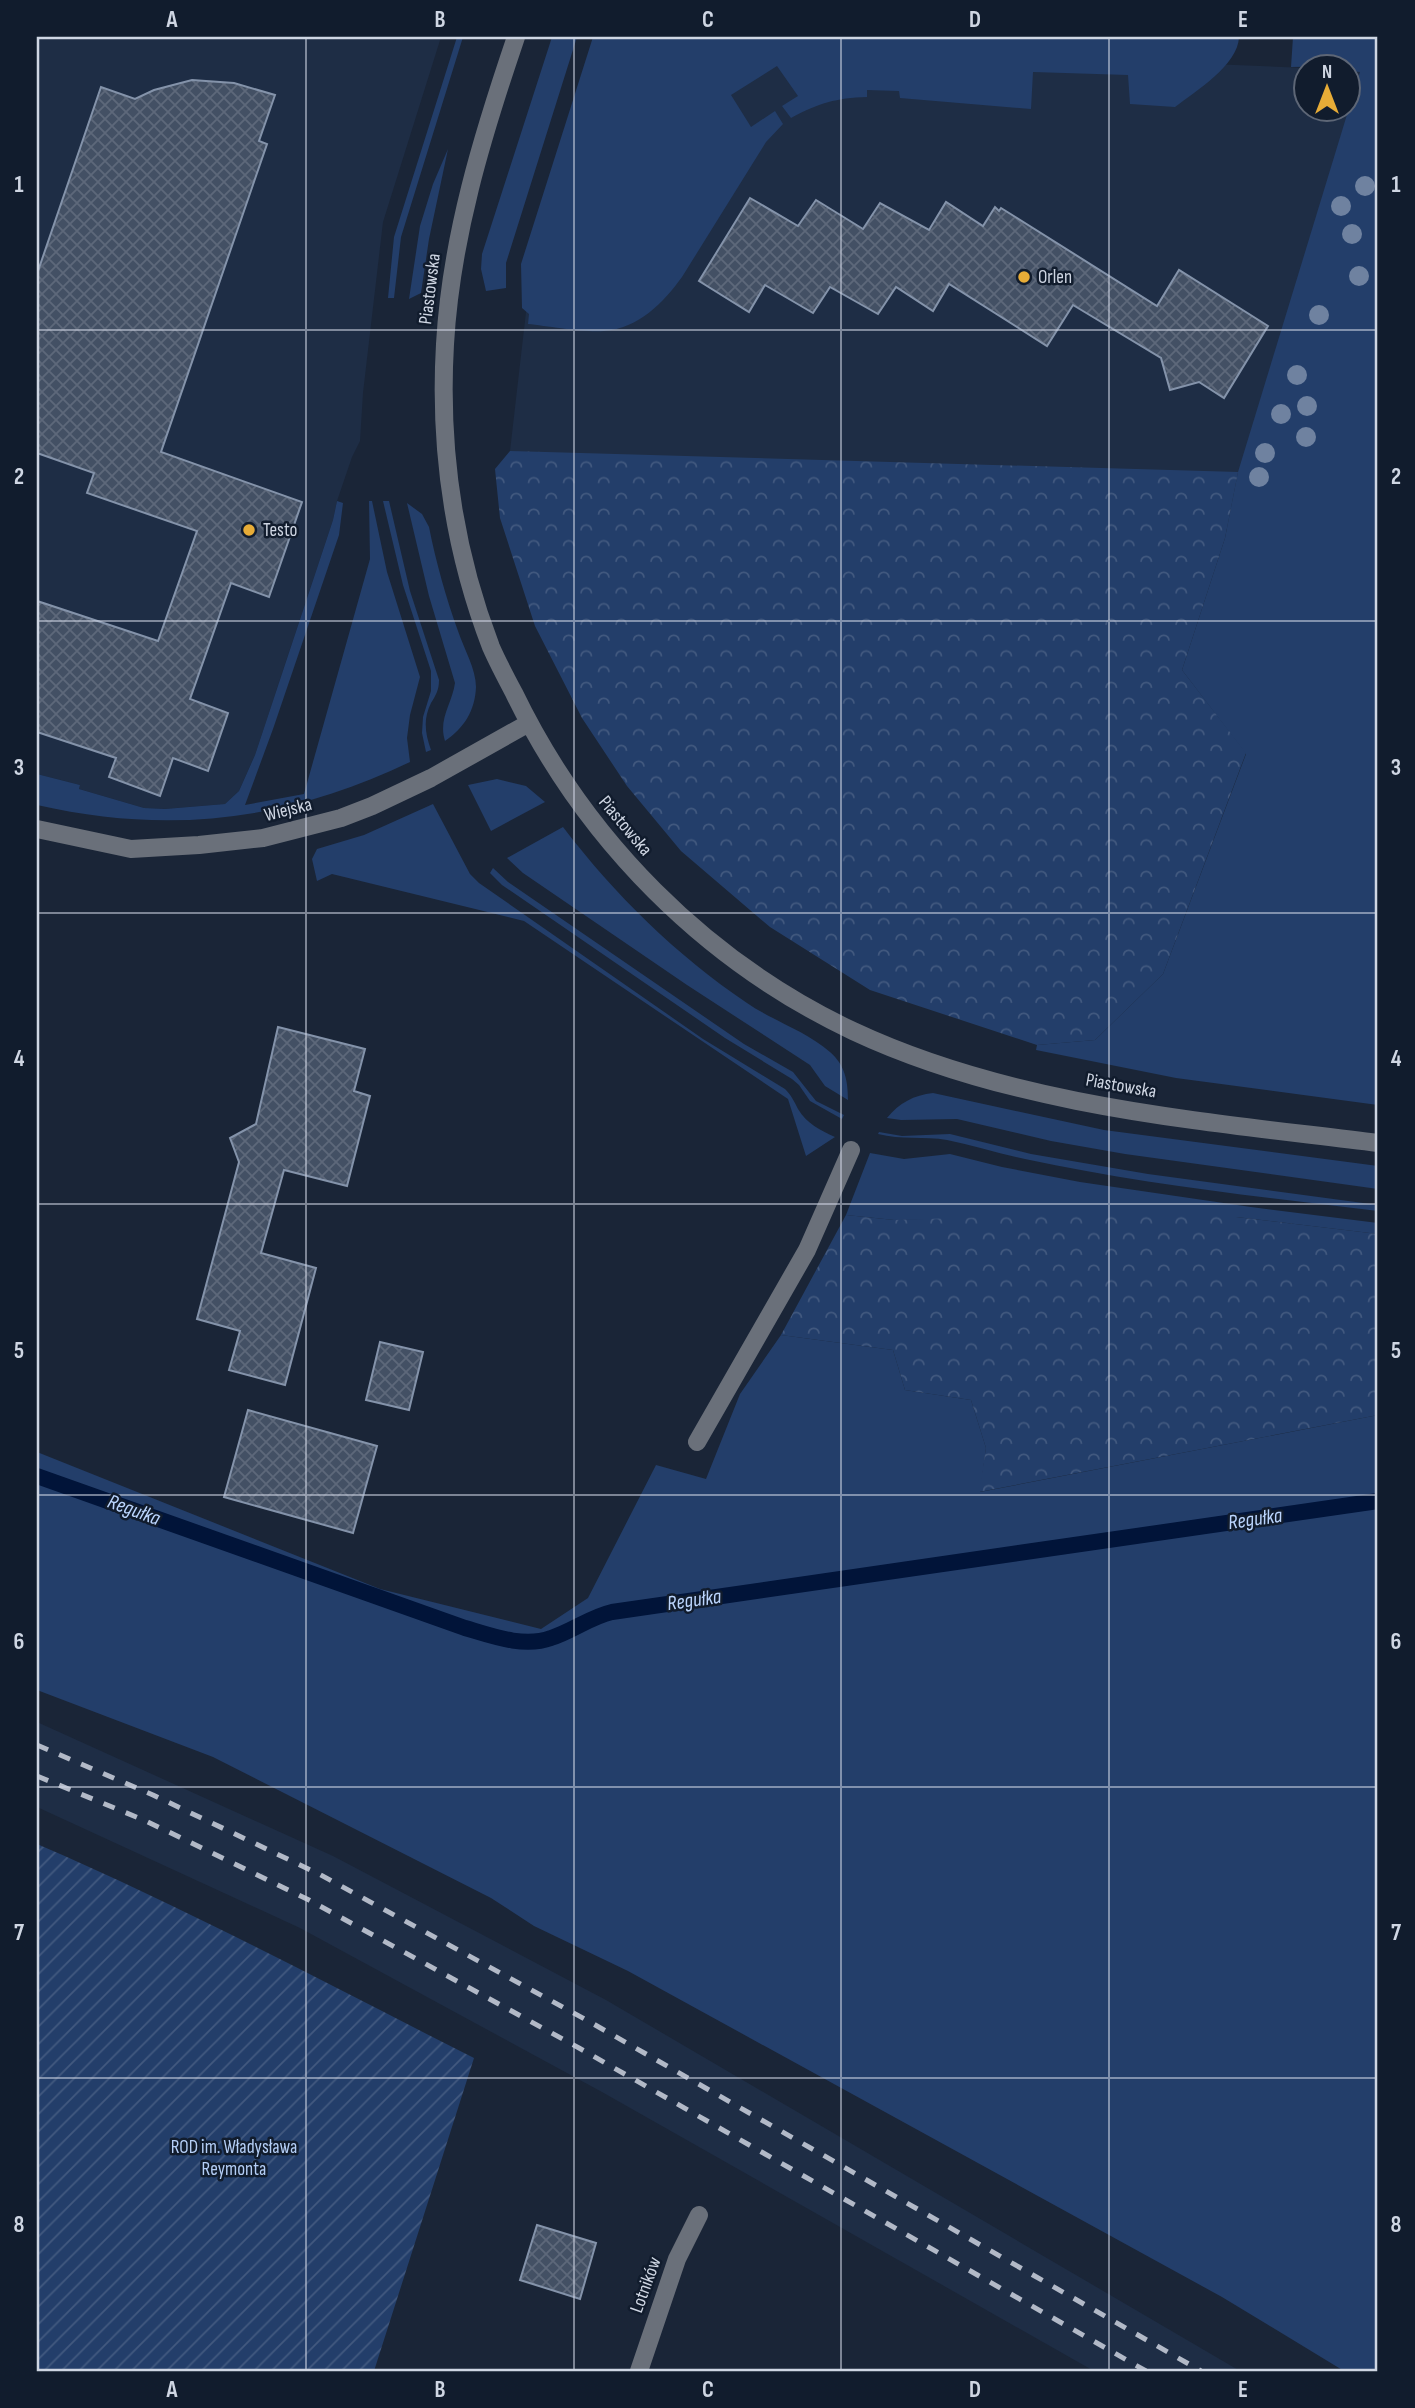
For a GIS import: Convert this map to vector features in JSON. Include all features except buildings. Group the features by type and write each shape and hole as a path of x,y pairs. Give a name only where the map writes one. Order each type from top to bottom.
{"street":[{"name":"Piastowska","path":"516,37 480,151 457,240 445,340 444,430 448,475 456,521 476,601 492,648 528,723 601,833 650,888 707,939 783,995 855,1032 957,1070 1051,1095 1167,1116 1378,1143"},
{"name":"Wiejska","path":"37,829 131,849 263,838 341,818 372,806 431,778 528,723"},
{"path":"697,1442 807,1250 850,1150"},
{"name":"Lotników","path":"639,2371 677,2259 699,2215"}],"shaded area":[{"path":"37,37 441,37 383,222 360,441 337,501 255,755 239,791 225,804 144,808 79,789 80,785 37,774"},
{"path":"750,45 1292,67 1292,122 1362,122 1362,99 1378,545 510,451 532,260"},
{"path":"37,1722 333,1856 606,2000 1240,2371 1094,2371 602,2092 300,1928 37,1807"}],"green space":[{"path":"457,37 463,37 401,237 394,298 388,298 394,237"},
{"path":"552,37 577,37 506,263 506,288 486,291 481,269 482,254"},
{"path":"593,37 1239,37 1232,58 1224,67 1175,107 1130,104 1128,75 1033,72 1031,109 900,98 899,91 867,90 867,97 828,102 791,118 782,106 798,96 777,66 731,95 751,127 775,111 783,124 766,142 682,277 667,296 649,313 617,329 577,330 528,324 529,314 522,308 521,264"},
{"path":"1293,37 1378,37 1378,1105 1176,1078 1036,1050 1037,1045 1095,1040 1163,974 1246,754 1182,670 1225,538 1238,472 1345,122 1362,122 1362,52 1292,52"},
{"path":"448,149 421,293 409,299 420,226 433,184"},
{"path":"510,451 1238,472 1225,538 1182,670 1246,753 1163,974 1095,1040 1037,1045 870,990 770,927 681,851 627,786 582,718 535,626 500,518 495,469"},
{"path":"337,501 343,503 339,535 245,805 304,794 370,559 369,501 372,501 387,572 420,677 407,738 410,762 318,798 227,817 134,819 37,805 37,774 80,785 79,789 144,808 225,804 239,791 255,755"},
{"path":"383,501 389,501 410,591 439,680 426,720 431,750 426,752 422,733 423,717 431,691 431,671 403,585"},
{"path":"407,503 422,514 429,527 445,593 475,680 471,711 463,725 445,741 444,719 455,683 429,596"},
{"path":"497,779 526,786 545,802 491,831 468,785"},
{"path":"433,804 470,874 479,883 703,1039 785,1089 805,1119 835,1137 806,1156 788,1099 524,921 332,874 317,881 312,859 317,849 364,835"},
{"path":"563,827 625,900 671,944 747,1003 811,1038 830,1052 845,1074 848,1100 825,1086 810,1065 523,873 507,858"},
{"path":"493,868 508,882 744,1044 793,1072 816,1101 844,1115 842,1119 810,1101 792,1079 725,1038 502,885 490,873"},
{"path":"933,1093 1104,1130 1378,1166 1378,1189 1125,1154 1051,1141 957,1119 887,1118 907,1101"},
{"path":"878,1134 902,1136 950,1134 1031,1154 1148,1174 1378,1205 1378,1211 1157,1183 1025,1159 947,1140 895,1137"},
{"path":"870,1153 904,1159 950,1154 1080,1182 1378,1223 1378,1234 1236,1217 894,1220 846,1215"},
{"path":"1166,1211 1378,1234 1378,1415 979,1492 986,1448 971,1400 905,1390 893,1350 781,1335 846,1215 894,1220"},
{"path":"781,1335 893,1350 905,1390 971,1400 986,1448 980,1492 1378,1415 1378,2371 1344,2371 1222,2297 628,1971 534,1926 491,1898 213,1757 37,1690 37,1452 380,1589 541,1629 588,1598 656,1465 706,1479 740,1394"},
{"name":"ROD im. Władysława Reymonta","path":"37,1844 203,1921 474,2058 374,2371 37,2371"}],"waterway":[{"name":"Regułka","path":"37,1476 465,1628 508,1640 530,1642 551,1638 612,1612 1378,1501"}],"railway":[{"path":"37,1745 153,1795 319,1874 590,2022 1201,2371"},
{"path":"37,1776 146,1821 309,1900 579,2048 1146,2371"}],"place":[{"name":"Orlen","path":"1024,277"},
{"name":"Testo","path":"249,530"}]}
